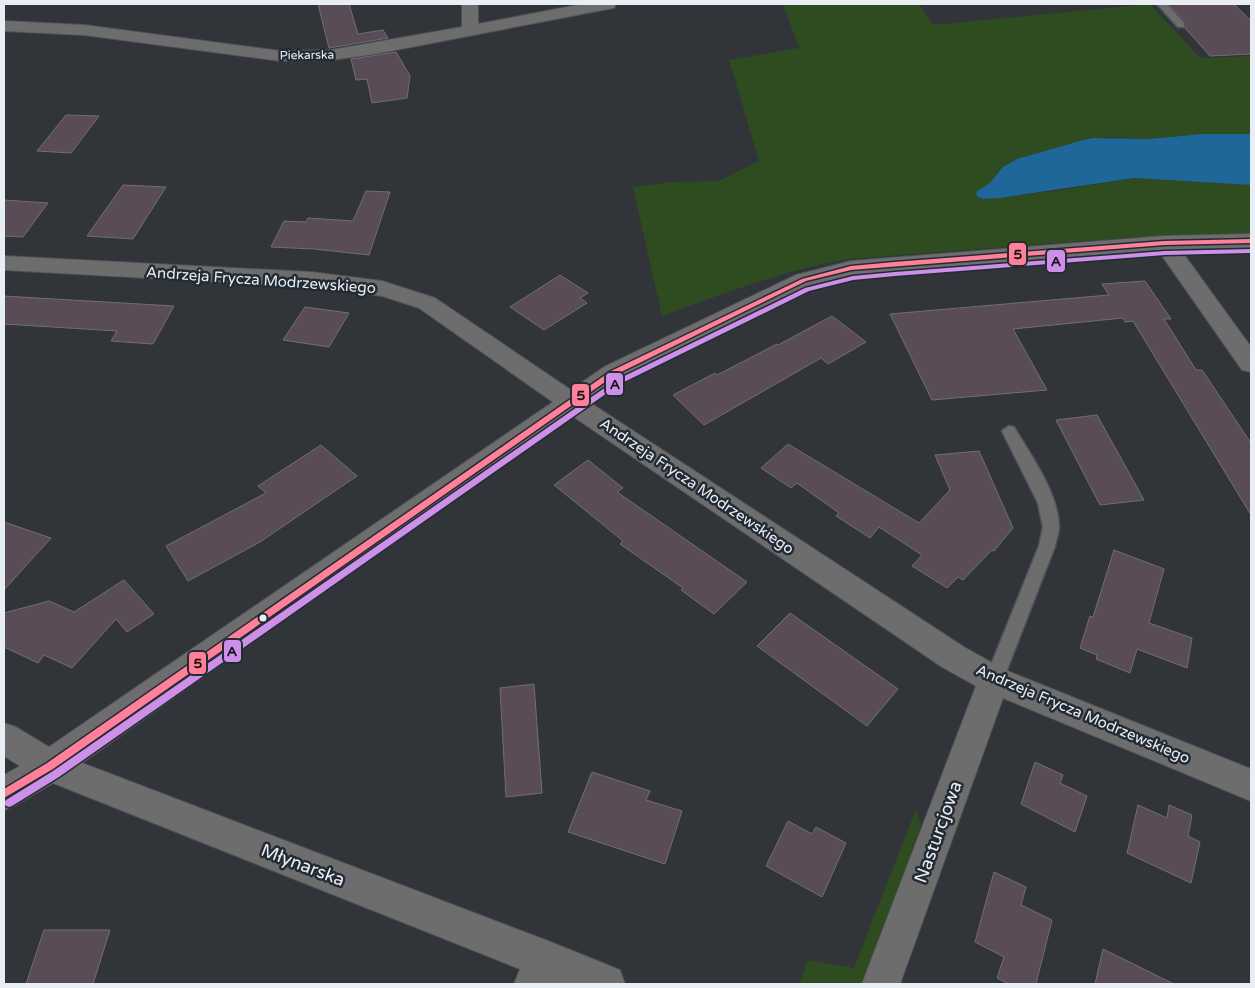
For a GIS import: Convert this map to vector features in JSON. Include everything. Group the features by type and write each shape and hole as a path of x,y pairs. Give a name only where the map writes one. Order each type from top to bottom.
{"street":[{"path":"470,4 469,21 471,30"},
{"name":"Piekarska","path":"4,26 84,30 296,57 360,51 608,4"},
{"path":"4,794 50,766 612,372 771,295 828,272 894,264 1164,243 1251,241"},
{"path":"1164,243 1251,364"},
{"name":"Andrzeja Frycza Modrzewskiego","path":"4,263 314,280 371,286 406,294 427,303 569,401 953,657 994,680 1251,785"},
{"name":"Nasturcjowa","path":"881,984 994,680"},
{"name":"Młynarska","path":"4,738 50,766 541,972 606,984"}],"lane":[{"path":"1162,4 1181,25"},
{"path":"994,680 1047,546 1051,529 1050,516 1044,500 1009,431"}],"green space":[{"path":"783,4 919,4 933,25 1150,4 1200,58 1251,56 1251,134 1203,134 1148,139 1109,137 1080,141 1017,159 1003,167 990,183 983,199 1054,191 1134,178 1251,185 1251,233 1134,237 848,259 777,276 662,316 633,187 672,182 719,181 759,161 729,60 799,48"},
{"path":"916,809 921,826 862,984 800,984 807,960 854,968"}],"water":[{"path":"1203,134 1251,134 1251,185 1134,178 1000,198 983,199 977,196 976,192 990,183 1003,167 1017,159 1080,141 1093,138 1148,139"}],"building":[{"path":"318,4 349,4 358,34 383,30 388,38 329,48"},
{"path":"1169,4 1234,4 1251,21 1251,54 1210,56 1185,28 1185,22"},
{"path":"396,52 410,76 407,98 372,103 367,79 356,80 351,59"},
{"path":"66,115 99,116 71,153 37,151"},
{"path":"123,185 166,187 133,239 87,236"},
{"path":"366,191 390,192 369,255 314,249 271,247 284,221 306,222 308,218 353,221"},
{"path":"4,200 48,203 23,237 4,236"},
{"path":"560,275 588,293 580,298 587,303 544,330 510,307"},
{"path":"1145,281 1171,319 1164,319 1196,370 1202,370 1251,443 1251,515 1133,321 1125,322 1123,318 1013,329 1047,390 932,400 890,314 1109,295 1102,284"},
{"path":"4,296 174,306 153,344 111,341 117,331 4,324"},
{"path":"305,307 349,313 329,347 283,340"},
{"path":"832,316 866,342 828,364 821,358 704,425 673,395 715,373 717,375 778,345"},
{"path":"1097,415 1144,500 1100,505 1056,420"},
{"path":"788,444 919,523 950,490 935,455 979,451 1013,528 994,551 992,550 963,580 958,577 947,588 912,566 922,555 879,527 870,538 836,516 839,513 797,483 791,488 761,468"},
{"path":"321,445 357,476 260,542 188,581 166,546 266,493 258,486"},
{"path":"588,460 623,488 617,492 747,582 714,614 681,590 683,588 620,544 623,541 554,485"},
{"path":"4,522 51,538 4,590"},
{"path":"1114,550 1164,569 1149,623 1192,638 1187,668 1137,649 1130,673 1096,659 1097,655 1080,648 1090,616 1093,617"},
{"path":"124,580 154,614 127,632 116,619 72,668 44,655 38,663 4,647 4,613 49,601 74,612"},
{"path":"790,613 898,689 867,726 757,646"},
{"path":"534,684 542,793 506,797 500,688"},
{"path":"1035,762 1063,775 1060,783 1087,796 1075,832 1021,804"},
{"path":"592,772 650,791 646,800 682,811 665,864 568,832"},
{"path":"1138,805 1167,818 1169,805 1192,815 1188,836 1200,842 1191,883 1127,853"},
{"path":"788,821 812,834 816,827 846,843 822,897 766,866"},
{"path":"994,872 1026,887 1021,905 1052,920 1036,984 1009,984 997,978 1004,957 975,942"},
{"path":"44,930 110,930 93,984 26,984"},
{"path":"1103,949 1174,984 1095,984"}],"transit line":[{"name":"5","path":"4,794 50,766 613,373 804,280 851,268 894,264 1164,243 1251,241"},
{"name":"A","path":"9,803 56,774 618,382 807,289 853,278 895,274 1165,253 1251,251"}]}
